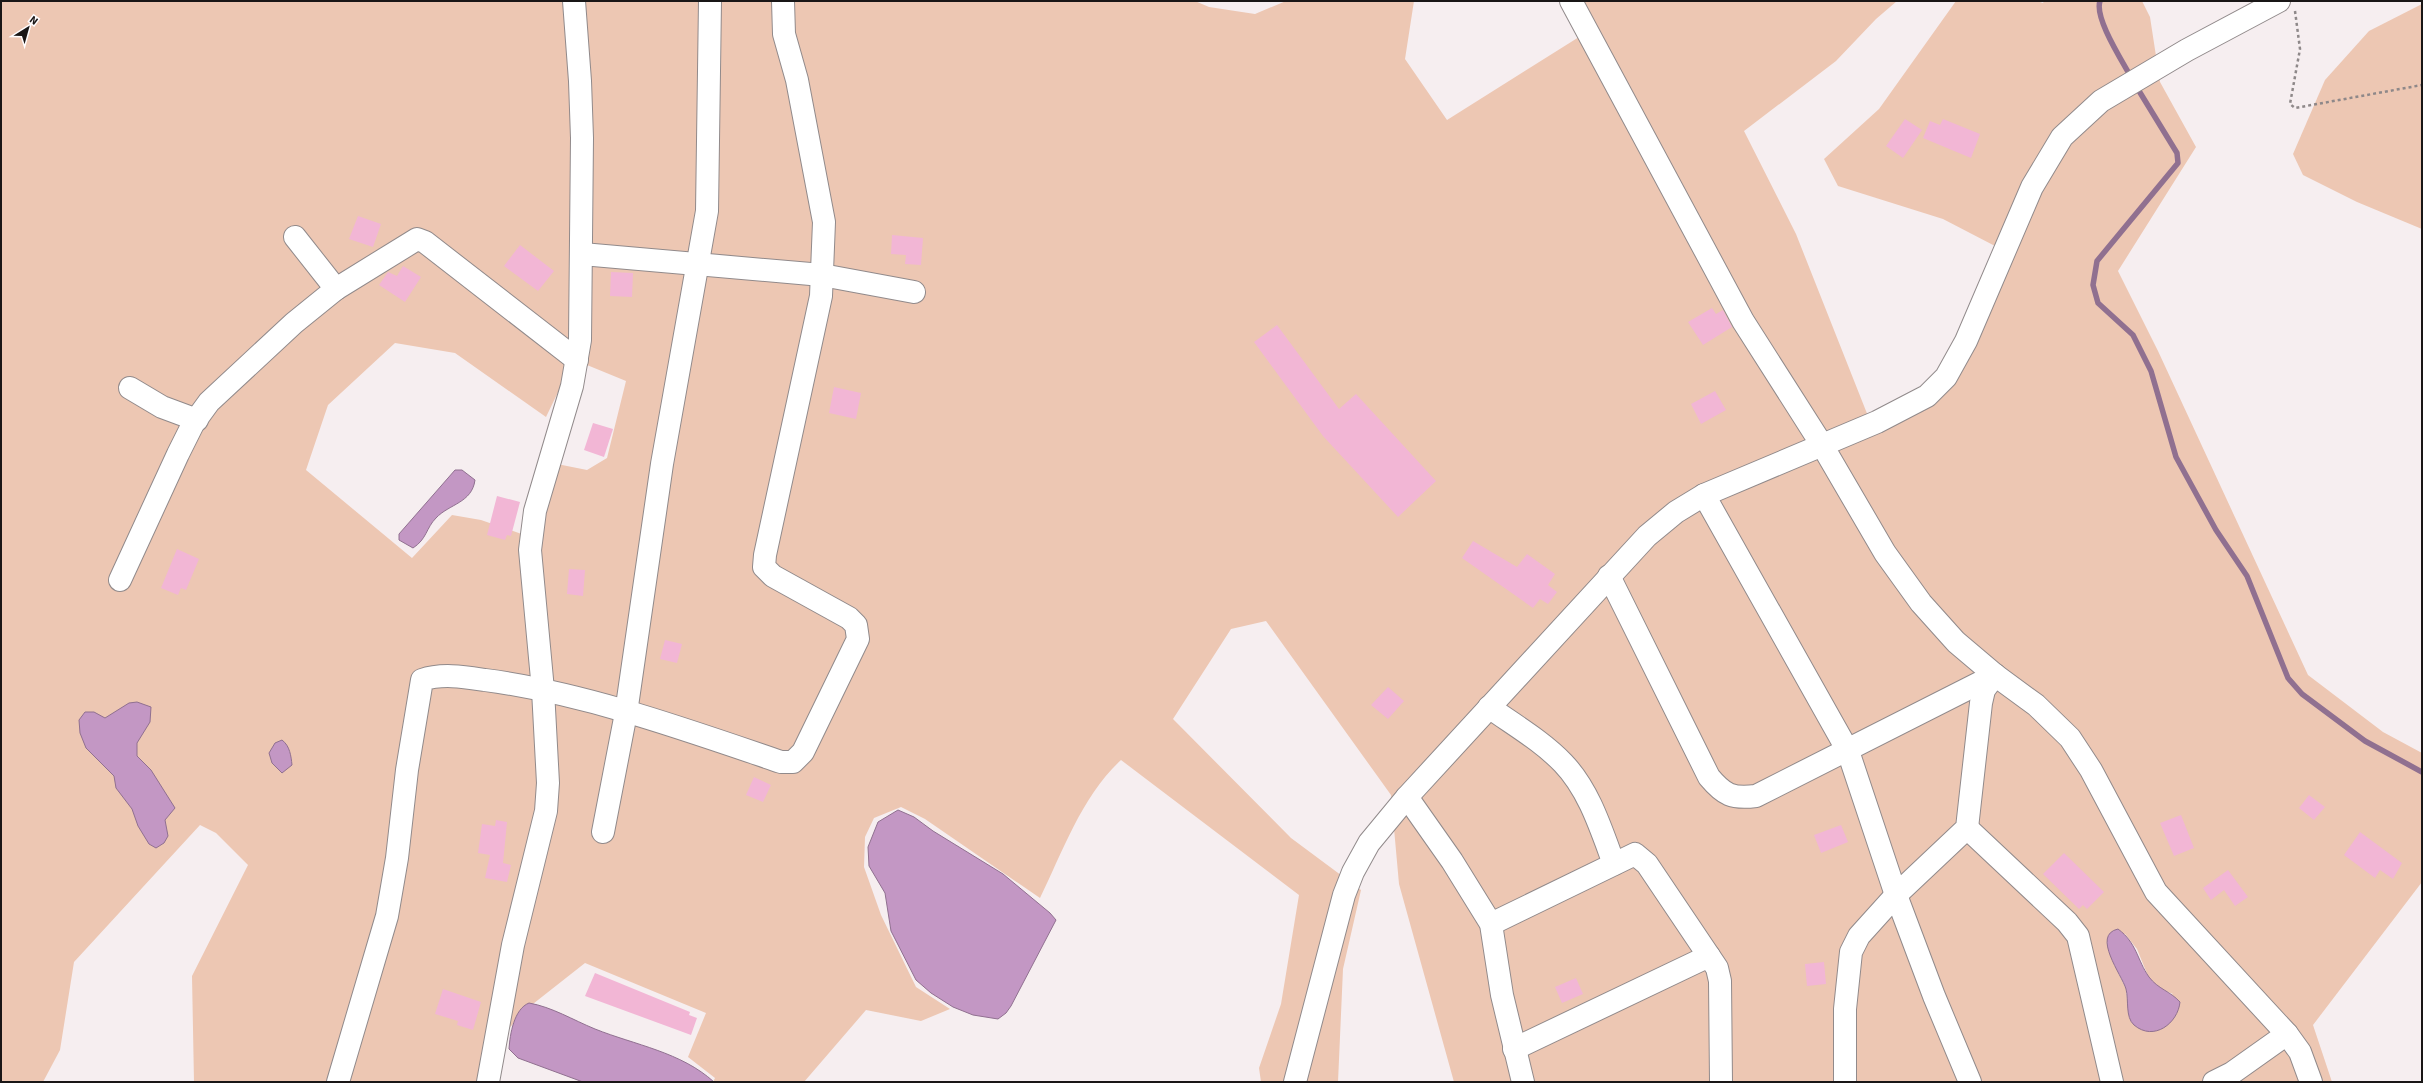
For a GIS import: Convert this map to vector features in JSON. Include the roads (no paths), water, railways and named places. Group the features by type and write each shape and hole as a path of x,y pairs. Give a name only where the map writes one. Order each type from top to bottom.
{"street":[{"path":"488,1082 513,945 546,811 548,783 543,690 530,550 535,511 572,386 580,340 582,254 580,81 574,1"},
{"path":"603,832 626,712 662,464 707,211 710,1"},
{"path":"338,1082 386,916 397,858 407,770 422,680 431,677 454,676 543,690 672,725 781,762 793,762 803,752 858,639 856,626 849,618 773,576 764,567 765,555 821,296 824,222 797,80 784,34 783,1"},
{"path":"1571,1 1743,321 1822,445 1885,553 1920,603 1956,642 1995,675 2036,705 2070,738 2090,770 2156,892 2287,1034 2300,1052 2311,1082"},
{"path":"1295,1082 1344,895 1353,872 1369,843 1407,797 1609,576 1647,536 1676,512 1704,495 1877,422 1927,396 1946,377 1966,341 2032,187 2062,137 2101,101 2187,50 2287,4"},
{"path":"295,237 336,289"},
{"path":"120,580 144,524 197,420 209,402 252,360 336,289 417,239 425,242 577,360"},
{"path":"582,254 822,275 914,292"},
{"path":"130,388 162,407 197,420"},
{"path":"1704,495 1848,751 1896,894 1934,996 1970,1082"},
{"path":"1609,576 1709,777 1722,792 1740,798 1756,796 1848,751 1995,675"},
{"path":"1845,1082 1845,1009 1851,952 1859,936 1896,894 1968,828 1981,703 1984,690 1995,675"},
{"path":"1489,708 1545,746 1564,763 1579,784 1593,809 1614,864"},
{"path":"1407,797 1452,861 1491,924 1502,995 1523,1082"},
{"path":"1968,828 2067,922 2078,936 2112,1082"},
{"path":"1491,924 1635,854 1647,864 1717,968 1720,981 1721,1082"},
{"path":"1514,1049 1709,956"},
{"path":"2214,1082 2232,1073 2287,1034"}],"waterway":[{"path":"2100,1 2099,9 2105,29 2132,79"},
{"path":"2136,86 2177,153 2178,163 2097,261 2093,285 2098,303 2133,335 2151,371 2176,457 2216,530 2247,576 2288,678 2302,694 2365,741 2422,772"}]}
